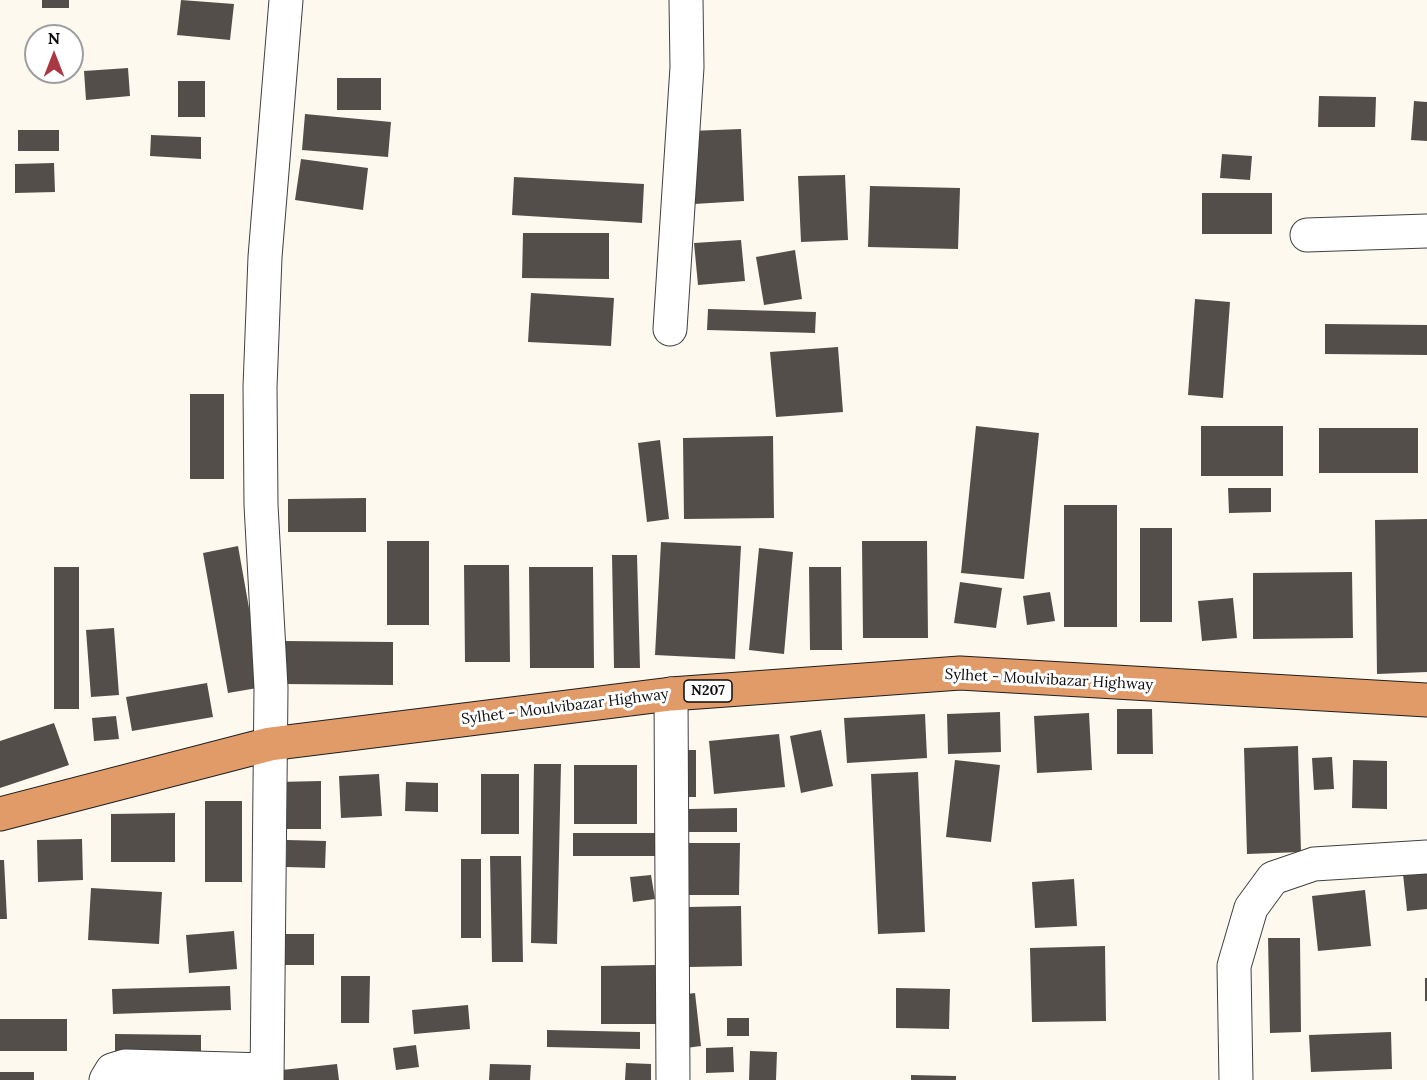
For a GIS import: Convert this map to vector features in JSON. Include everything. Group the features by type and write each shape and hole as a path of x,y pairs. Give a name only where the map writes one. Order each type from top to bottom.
{"highway":[{"name":"Sylhet - Moulvibazar Highway","path":"0,814 270,744 671,694 960,673 1427,700"}],"street":[{"path":"106,1080 112,1070 125,1066 267,1075 271,688 261,505 260,387 266,257 286,0"},
{"path":"670,329 687,67 686,0"},
{"path":"1307,235 1427,231"},
{"path":"671,694 673,1080"},
{"path":"1236,1080 1234,966 1251,908 1273,878 1314,864 1427,857"}],"building":[{"path":"42,0 69,0 69,8 42,8"},
{"path":"181,0 234,4 230,40 177,35"},
{"path":"128,68 130,96 86,100 84,71"},
{"path":"337,78 381,78 381,110 337,110"},
{"path":"178,81 205,81 205,117 178,117"},
{"path":"1319,96 1376,97 1375,127 1318,127"},
{"path":"1414,101 1427,102 1427,141 1411,140"},
{"path":"305,114 391,122 388,157 302,150"},
{"path":"741,129 744,201 694,204 690,131"},
{"path":"18,130 59,130 59,151 18,151"},
{"path":"151,135 201,137 201,159 150,156"},
{"path":"1222,154 1252,156 1250,180 1220,178"},
{"path":"301,159 368,168 363,210 295,200"},
{"path":"54,163 55,192 15,193 15,164"},
{"path":"845,175 848,240 801,242 798,176"},
{"path":"514,177 644,184 642,223 512,215"},
{"path":"870,186 960,188 958,249 868,247"},
{"path":"1202,193 1272,193 1272,234 1202,234"},
{"path":"523,233 609,233 609,279 522,278"},
{"path":"741,240 745,281 698,285 694,243"},
{"path":"795,250 802,299 764,305 756,257"},
{"path":"531,293 614,298 611,346 528,342"},
{"path":"1195,299 1230,302 1223,398 1188,395"},
{"path":"708,309 816,312 815,333 707,330"},
{"path":"1325,324 1427,325 1427,355 1325,354"},
{"path":"838,347 843,412 776,417 770,352"},
{"path":"190,394 224,394 224,479 190,479"},
{"path":"976,426 1039,433 1024,579 961,573"},
{"path":"1201,426 1283,426 1283,476 1201,476"},
{"path":"1319,428 1418,428 1418,473 1319,473"},
{"path":"773,436 774,518 684,519 683,438"},
{"path":"660,440 669,519 647,522 638,443"},
{"path":"1228,488 1271,488 1271,512 1229,513"},
{"path":"366,498 366,532 288,532 288,499"},
{"path":"1064,505 1117,505 1117,627 1064,627"},
{"path":"1427,519 1427,672 1377,674 1375,520"},
{"path":"1140,528 1172,528 1172,622 1140,622"},
{"path":"387,541 429,541 429,625 387,625"},
{"path":"862,541 927,541 928,638 863,638"},
{"path":"661,542 741,546 735,659 655,655"},
{"path":"238,546 263,687 228,693 203,553"},
{"path":"759,548 793,552 784,654 749,650"},
{"path":"612,555 637,555 640,668 614,668"},
{"path":"464,565 509,565 510,662 465,662"},
{"path":"54,567 79,567 79,709 54,709"},
{"path":"529,567 593,567 594,668 530,668"},
{"path":"809,567 841,567 842,650 810,650"},
{"path":"1352,572 1353,638 1253,639 1253,573"},
{"path":"960,582 1002,588 996,628 954,623"},
{"path":"1050,592 1055,621 1027,625 1023,596"},
{"path":"1233,598 1237,638 1202,641 1198,601"},
{"path":"114,628 119,695 91,697 86,630"},
{"path":"284,641 393,642 393,685 284,684"},
{"path":"207,683 213,717 132,731 126,697"},
{"path":"1117,709 1152,709 1153,754 1117,754"},
{"path":"1000,712 1001,752 948,754 947,714"},
{"path":"1089,713 1092,770 1037,773 1034,716"},
{"path":"925,714 927,758 847,763 844,718"},
{"path":"116,716 119,739 94,741 92,718"},
{"path":"54,723 69,765 0,788 0,741"},
{"path":"821,730 833,786 801,793 790,736"},
{"path":"779,734 785,787 714,794 709,741"},
{"path":"1298,746 1301,852 1247,854 1244,748"},
{"path":"681,750 696,750 696,797 681,797"},
{"path":"1332,757 1334,789 1314,790 1312,758"},
{"path":"955,760 1000,765 991,842 946,837"},
{"path":"1353,760 1387,761 1387,809 1352,808"},
{"path":"534,764 561,764 557,944 531,943"},
{"path":"574,765 637,765 637,824 574,824"},
{"path":"918,772 925,932 878,934 871,774"},
{"path":"379,774 382,816 341,818 339,776"},
{"path":"481,774 519,774 519,834 481,834"},
{"path":"321,781 321,829 277,829 277,782"},
{"path":"406,782 438,783 438,812 405,811"},
{"path":"205,801 242,801 242,882 205,882"},
{"path":"737,808 737,832 689,832 689,809"},
{"path":"175,813 175,862 111,862 111,814"},
{"path":"573,833 656,833 656,856 573,856"},
{"path":"82,839 83,880 38,882 37,840"},
{"path":"287,840 326,841 325,868 286,867"},
{"path":"683,843 740,843 739,895 682,895"},
{"path":"490,856 521,856 523,962 492,962"},
{"path":"461,859 481,859 481,938 461,938"},
{"path":"0,860 4,860 7,919 0,919"},
{"path":"1427,872 1427,909 1407,911 1403,874"},
{"path":"651,875 655,899 633,902 630,877"},
{"path":"1074,879 1077,926 1035,928 1032,882"},
{"path":"91,888 162,892 159,944 88,940"},
{"path":"1365,890 1371,946 1318,951 1312,896"},
{"path":"741,906 742,966 688,967 687,907"},
{"path":"234,931 237,969 189,973 186,935"},
{"path":"285,934 314,934 314,965 285,965"},
{"path":"1268,938 1300,938 1301,1032 1270,1033"},
{"path":"1105,946 1106,1021 1032,1022 1030,948"},
{"path":"656,965 657,1024 601,1024 601,966"},
{"path":"341,976 370,976 369,1023 341,1023"},
{"path":"1425,978 1427,978 1427,1001 1425,1001"},
{"path":"230,986 231,1010 113,1014 112,989"},
{"path":"896,988 950,989 949,1029 896,1028"},
{"path":"695,993 701,1046 686,1048 680,995"},
{"path":"468,1005 470,1029 414,1034 412,1010"},
{"path":"727,1018 749,1018 749,1036 727,1036"},
{"path":"0,1019 67,1019 67,1051 0,1051"},
{"path":"547,1030 640,1032 640,1049 547,1047"},
{"path":"1391,1032 1392,1069 1311,1072 1309,1035"},
{"path":"115,1034 201,1035 201,1058 115,1058"},
{"path":"416,1045 419,1067 396,1070 393,1048"},
{"path":"733,1047 734,1072 706,1073 706,1048"},
{"path":"750,1051 777,1052 776,1080 749,1080"},
{"path":"626,1063 651,1064 651,1080 625,1080"},
{"path":"337,1064 339,1080 283,1080 282,1070"},
{"path":"490,1064 531,1065 530,1080 489,1080"},
{"path":"0,1072 34,1072 34,1080 0,1080"},
{"path":"911,1075 956,1076 956,1080 911,1080"}]}
